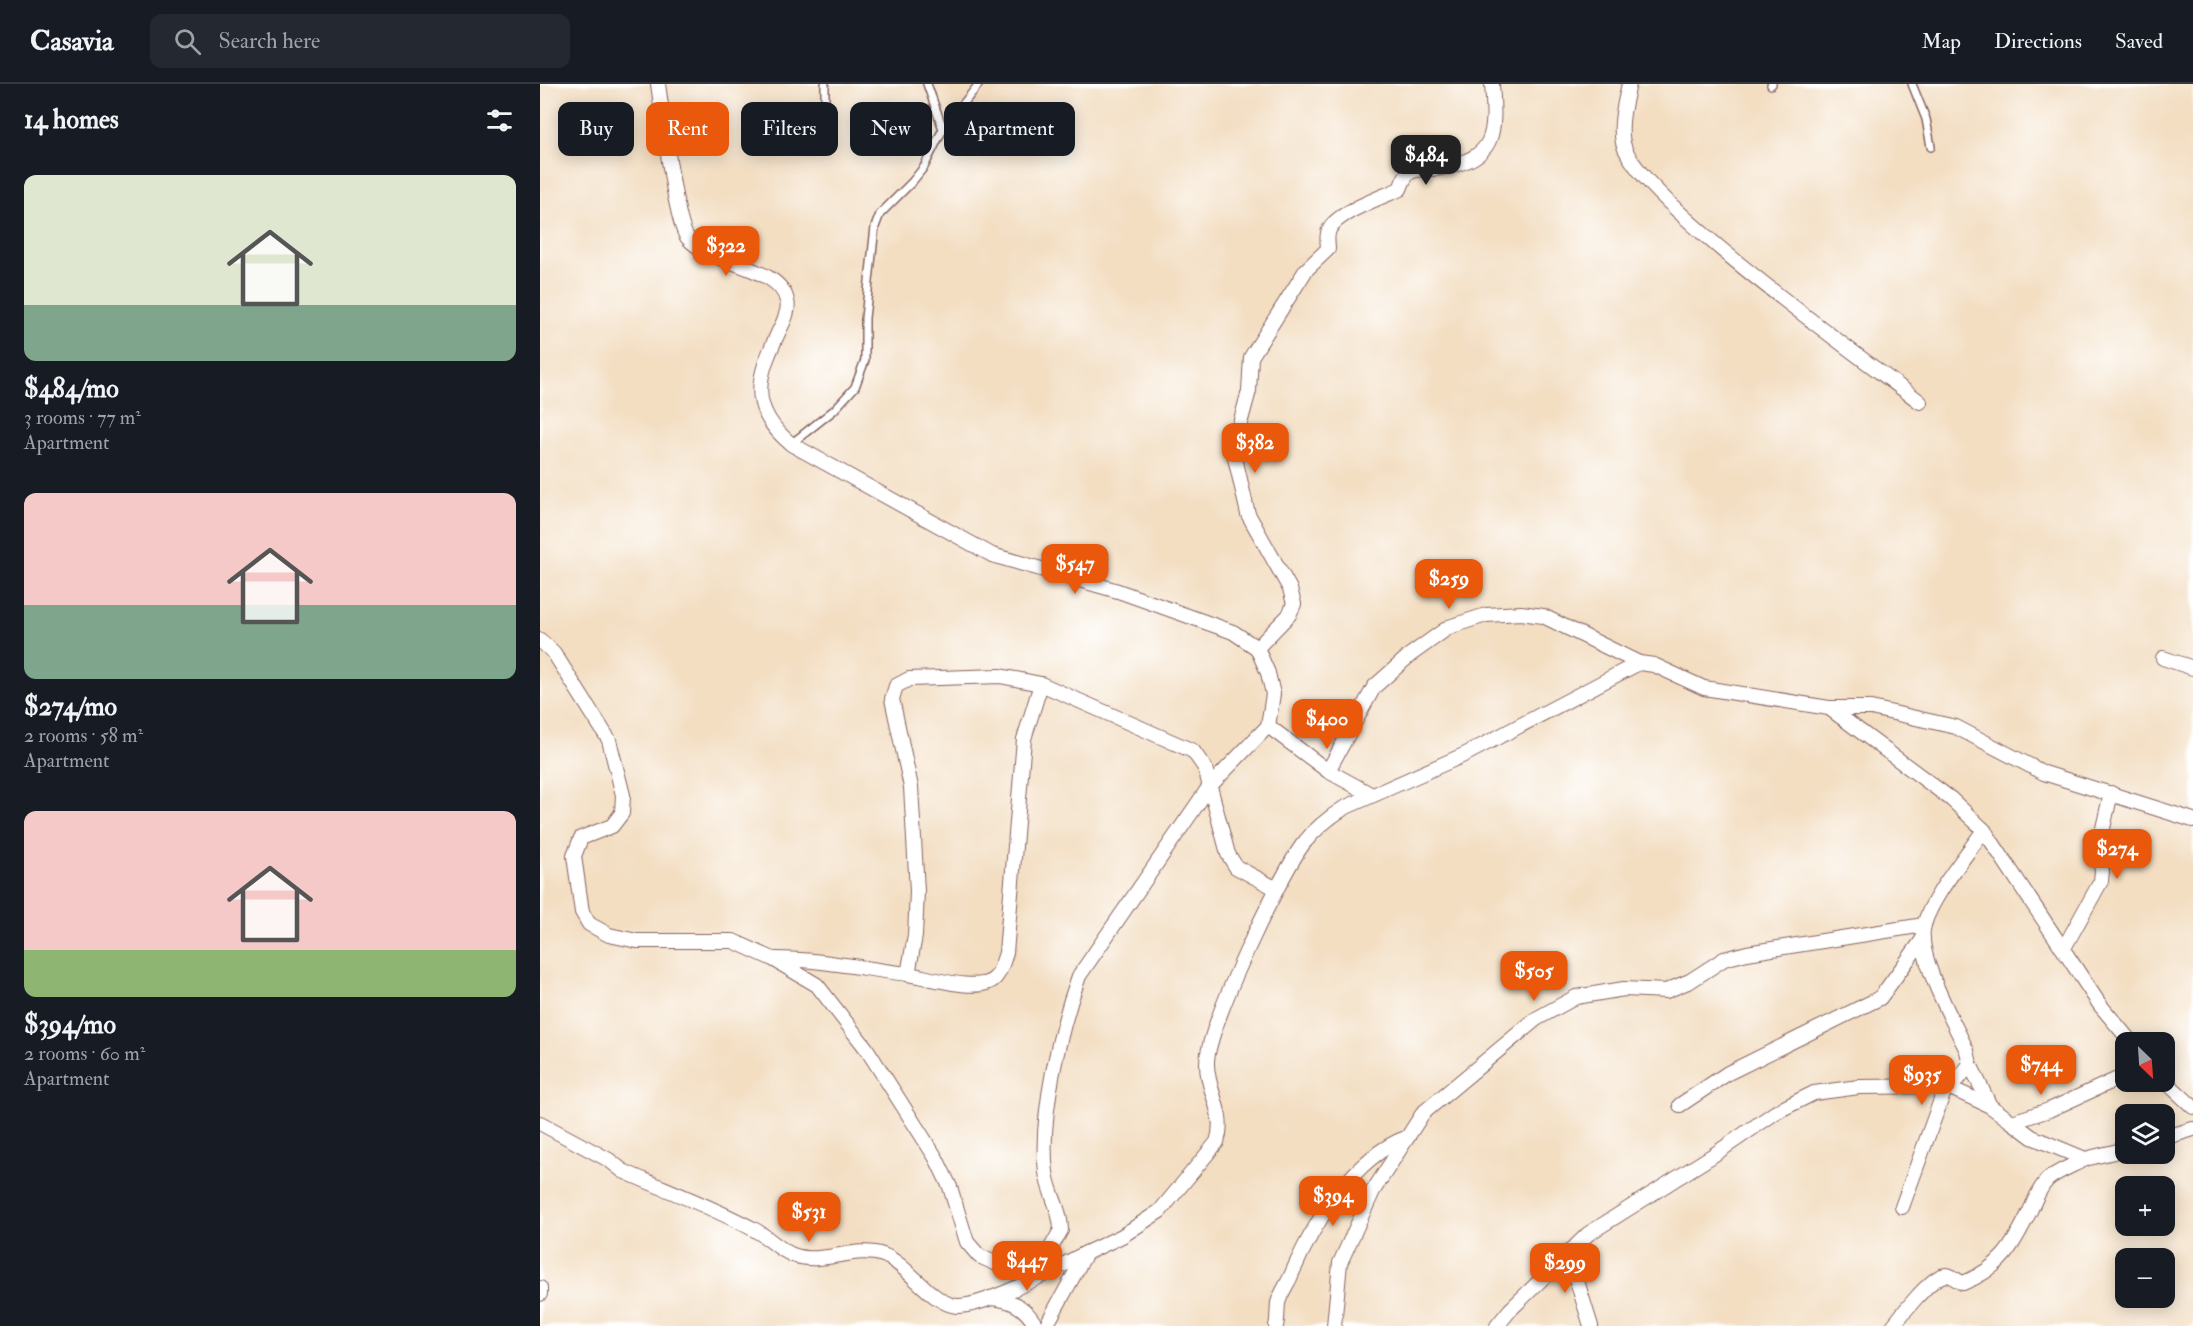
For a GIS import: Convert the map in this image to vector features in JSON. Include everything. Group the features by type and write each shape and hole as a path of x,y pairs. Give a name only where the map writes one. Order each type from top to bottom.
{"street":[{"path":"658,84 677,204 685,235 701,251 760,273 781,287 788,302 785,318 769,352 758,388 771,427 791,444 992,555 1118,591 1233,632 1257,648 1268,673 1273,694 1268,726 1209,788 1110,928 1079,976 1070,1000 1055,1066 1046,1135 1046,1173 1061,1230 1044,1270"},
{"path":"1257,648 1289,615 1294,604 1290,589 1248,514 1233,449 1249,391 1251,357 1306,270 1328,249 1327,234 1336,222 1400,189 1405,177 1413,171 1462,165 1476,159 1488,144 1494,117 1492,84"},
{"path":"1629,84 1622,113 1623,143 1636,169 1698,228 1776,292 1920,402"},
{"path":"1328,771 1374,687 1410,655 1449,627 1486,615 1521,613 1543,616 1639,663 1654,665 1704,688 1829,708 1871,708 1956,728 2044,773 2193,820"},
{"path":"540,640 554,653 609,740 623,795 622,813 612,826 581,838 574,856 582,912 589,924 609,935 638,941 733,941 773,959 817,985 866,1048 936,1158 950,1187 967,1242 979,1256 997,1264 1044,1270"},
{"path":"2163,658 2193,668"},
{"path":"540,1123 609,1160 622,1171 756,1230 792,1255 815,1260 851,1254 882,1255 904,1268 948,1303 964,1305 987,1298 1122,1236 1160,1211 1216,1143 1221,1130 1220,1113 1208,1076 1210,1046 1227,1000 1277,889 1303,845 1326,819 1371,795 1466,754 1639,663"},
{"path":"908,974 915,936 917,891 911,787 892,699 896,686 909,679 1000,676 1041,684 1193,751 1205,768 1228,854 1236,867 1277,889"},
{"path":"773,959 809,959 975,986 993,981 1000,972 1006,953 1024,739 1041,684"},
{"path":"1829,708 1951,799 1984,830 2100,1005 2123,1032"},
{"path":"1268,726 1328,771 1371,795"},
{"path":"2064,948 2101,880 2102,871 2098,850 2111,794"},
{"path":"1984,830 1943,889 1924,925 1923,939 1926,958 1990,1106"},
{"path":"1334,1326 1340,1263 1373,1191 1408,1137 1424,1113 1536,1019 1576,997 1624,988 1666,991 1690,981 1724,959 1924,925"},
{"path":"1680,1105 1728,1073 1880,998 1923,939"},
{"path":"1902,1207 1946,1086 1960,1077 1970,1064"},
{"path":"2012,1122 2049,1110 2115,1080"},
{"path":"1497,1326 1588,1234 1712,1156 1776,1112 1814,1093 1859,1087 1946,1086 1990,1106 2032,1137 2085,1159"},
{"path":"2175,1090 2193,1107"},
{"path":"2175,1135 2193,1129"},
{"path":"1276,1326 1278,1303 1306,1240 1335,1197 1379,1152 1390,1143 1408,1137"},
{"path":"1893,1326 1908,1306 1942,1276 1951,1275 1963,1283 1981,1276 1999,1264 2018,1236 2038,1193 2049,1179 2085,1159 2115,1152"},
{"path":"1568,1252 1592,1326"},
{"path":"1046,1326 1086,1253"},
{"path":"540,1288 540,1294"},
{"path":"987,1298 1004,1299 1017,1304 1029,1314 1036,1326"}],"lane":[{"path":"825,84 825,99"},
{"path":"927,84 943,129"},
{"path":"791,444 834,410 855,387 866,360 865,318 875,227 880,214 906,189 924,167 943,129 979,84"},
{"path":"1912,84 1926,119 1930,147"}]}
